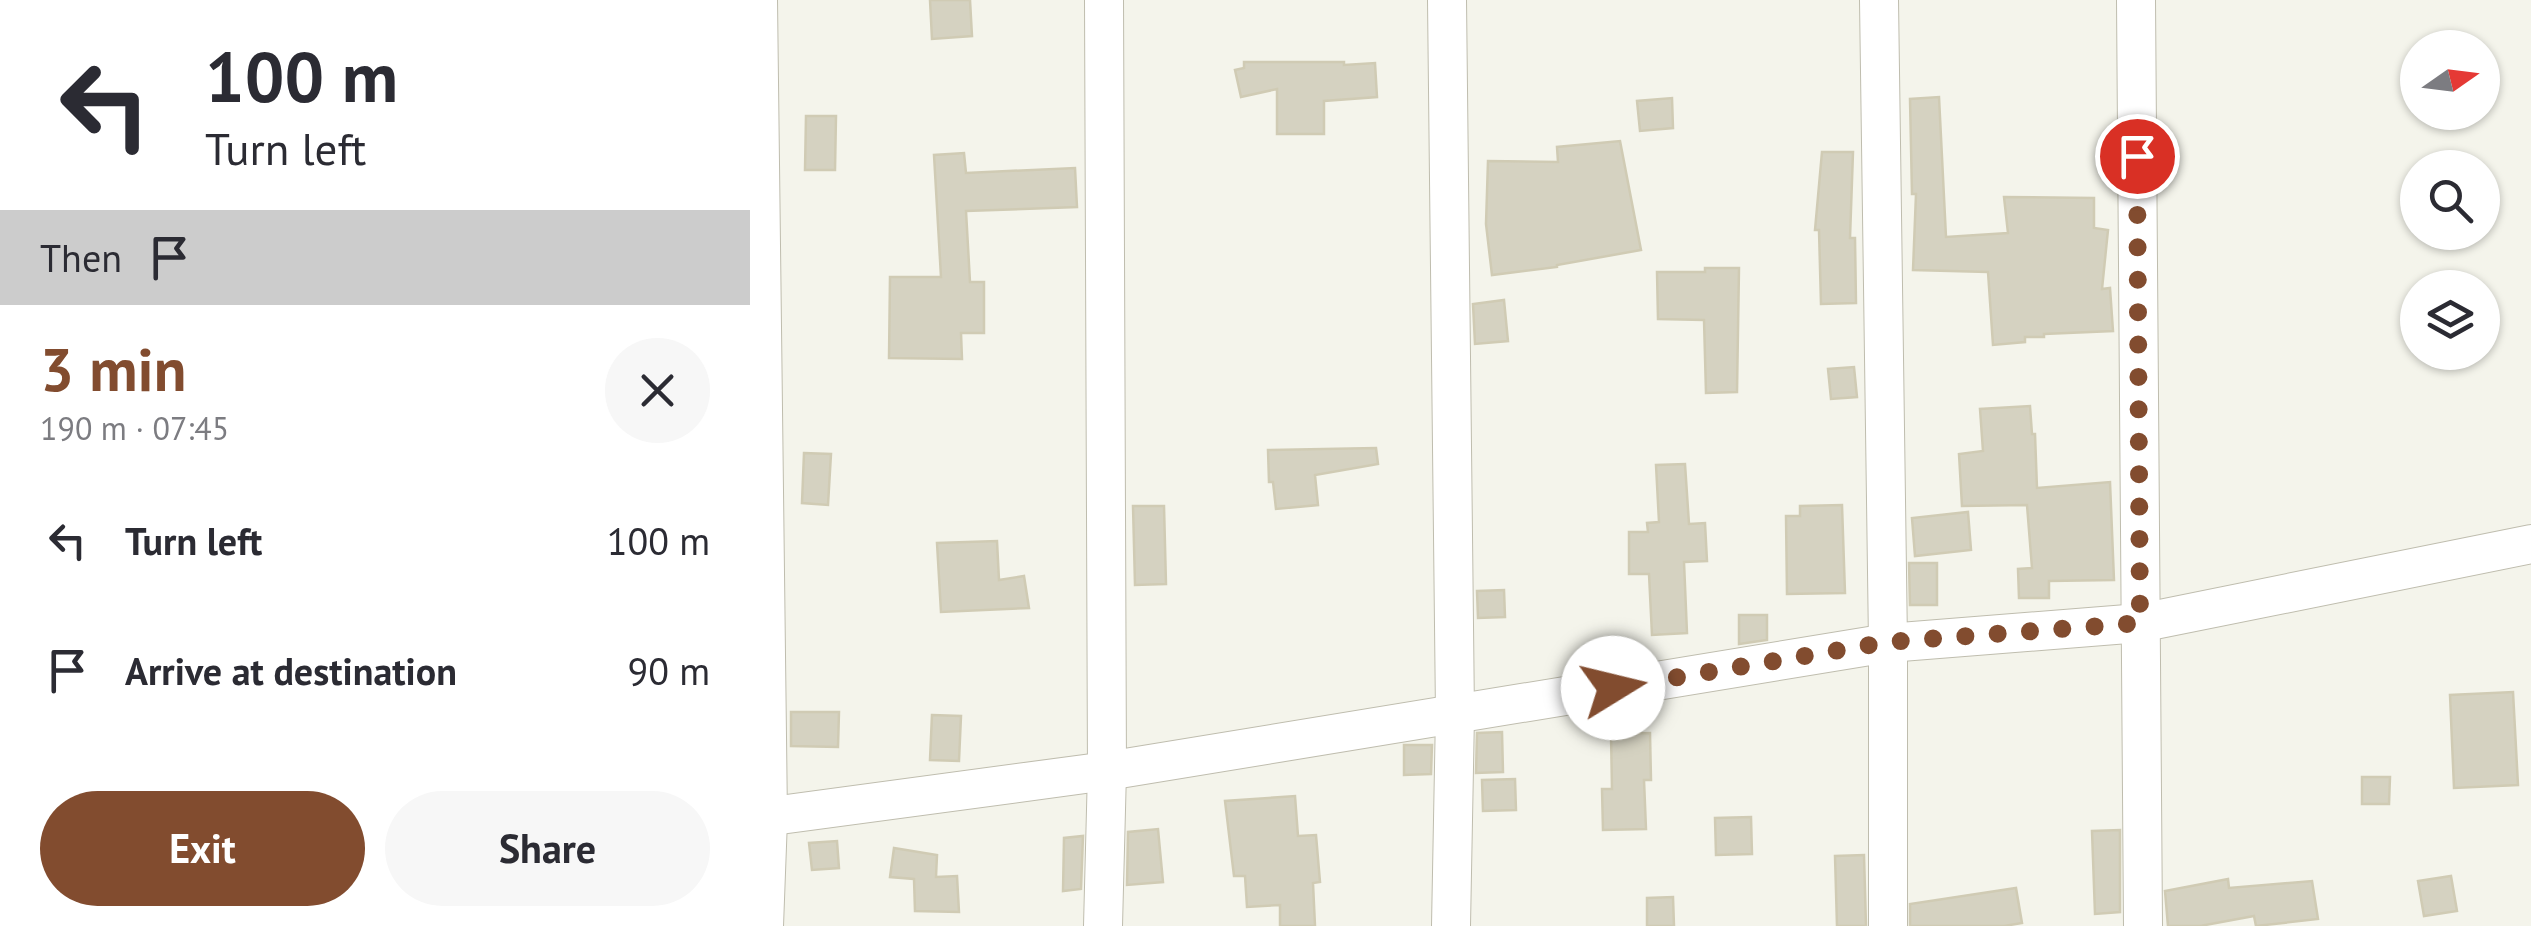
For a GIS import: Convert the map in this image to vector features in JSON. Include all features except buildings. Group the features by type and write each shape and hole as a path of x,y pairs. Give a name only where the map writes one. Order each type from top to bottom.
{"street":[{"path":"758,0 759,819 764,926"},
{"path":"1103,926 1108,771 1104,0"},
{"path":"1448,0 1455,714 1451,926"},
{"path":"1879,0 1888,926"},
{"path":"2136,0 2144,926"},
{"path":"759,819 1108,771 1888,642 2140,623 2531,544"}],"route":[{"path":"1613,688 1888,642 2140,623 2137,156"}]}
